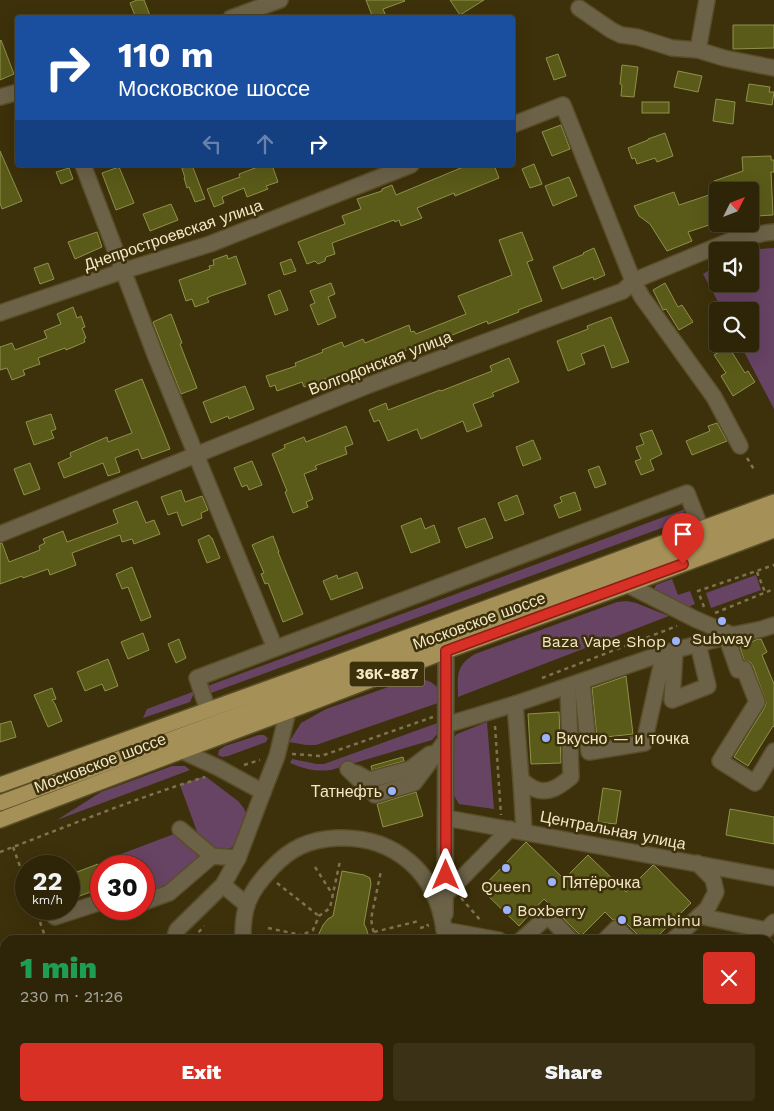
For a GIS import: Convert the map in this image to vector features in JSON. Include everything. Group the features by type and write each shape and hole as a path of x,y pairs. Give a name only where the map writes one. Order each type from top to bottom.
{"main road":[{"name":"Московское шоссе","path":"0,786 774,502"},
{"name":"Московское шоссе","path":"0,803 774,516"},
{"name":"Московское шоссе","path":"0,820 446,651 774,530"}],"street":[{"path":"239,15 280,0"},
{"path":"698,50 706,0"},
{"path":"579,8 621,35 637,37 672,48 698,50 724,58 774,68"},
{"path":"0,97 15,93"},
{"path":"515,124 564,105 633,281 642,297 714,397 740,446"},
{"path":"84,167 156,358 275,648"},
{"name":"Днепростроевская улица","path":"0,313 123,271 210,244 406,167"},
{"name":"Волгодонская улица","path":"0,534 368,385 623,291 633,281 732,240 774,232"},
{"path":"208,710 196,678 687,493 701,529"},
{"path":"628,585 701,617 729,636 738,670 744,668 757,702 720,761 755,783 774,751"},
{"path":"446,719 494,711 670,652 774,625"},
{"path":"670,652 672,700 708,686 698,644"},
{"path":"444,935 449,891 446,818 446,651"},
{"path":"575,685 590,752 644,743 670,652"},
{"path":"521,780 535,790 548,791 571,777 575,685"},
{"path":"449,891 512,829 521,780 515,704"},
{"path":"176,935 177,930 223,885 238,858 277,756 288,711"},
{"path":"444,743 414,783 374,795 348,769 369,780 410,769 444,743"},
{"path":"182,751 262,792"},
{"name":"Центральная улица","path":"446,818 774,878"},
{"path":"180,829 212,856 238,858"},
{"path":"243,935 244,915 247,905 262,878 292,850 315,841 330,838 370,840 390,848 449,891"},
{"path":"155,898 169,893 212,856"},
{"path":"678,935 706,909 716,892 713,879 697,863"},
{"path":"419,870 438,903 442,915 444,935"},
{"path":"223,885 247,905"},
{"path":"527,935 548,916 566,935"},
{"path":"699,916 766,930 774,922"},
{"path":"610,935 617,928 624,935"}],"path":[{"path":"701,617 698,591 774,565"},
{"path":"758,572 765,592"},
{"path":"539,679 774,589"},
{"path":"494,711 512,829"},
{"path":"0,852 181,784 259,760 292,754 321,756 446,719"},
{"path":"13,847 16,855"},
{"path":"268,928 302,935 313,930 319,916 330,908 340,861"},
{"path":"315,867 333,895"},
{"path":"374,935 371,919 381,871"},
{"path":"284,889 319,916"},
{"path":"449,891 486,926"},
{"path":"374,932 419,921"}],"shaded area":[{"path":"774,248 774,409 744,352 759,352 759,302 718,302 713,292 759,292 759,249"},
{"path":"709,270 709,285 703,274"},
{"path":"685,509 681,521 211,693 205,687"},
{"path":"756,575 761,590 711,608 706,593"},
{"path":"672,579 678,595 690,591 695,604 688,607 657,593 654,589 656,585"},
{"path":"627,601 669,616 458,697 459,672 464,663 475,654 617,602"},
{"path":"411,679 426,680 435,685 438,688 438,703 316,745 289,742 301,723 326,709"},
{"path":"195,691 190,702 143,718 147,709"},
{"path":"443,721 443,727 432,740 331,770 310,770 290,763 292,759 324,764"},
{"path":"487,722 494,809 459,804 450,789 450,742 457,734"},
{"path":"264,735 268,738 266,742 228,756 222,757 218,755 219,750 225,746"},
{"path":"172,766 185,766 190,770 57,820 101,792"},
{"path":"205,776 238,801 248,816 238,842 231,848 217,851 200,840 180,785"},
{"path":"182,831 203,864 194,875 155,893 155,855 119,855"}],"building":[{"path":"144,0 150,15 135,15 130,3"},
{"path":"366,0 405,1 383,9 385,14 383,15 372,15"},
{"path":"450,0 484,0 460,15"},
{"path":"733,25 774,25 774,48 733,49"},
{"path":"0,41 14,74 0,80"},
{"path":"558,54 566,76 554,80 546,58"},
{"path":"622,65 638,67 634,97 621,96"},
{"path":"678,71 702,76 698,92 674,87"},
{"path":"749,84 770,87 769,92 774,92 772,105 746,101"},
{"path":"716,99 735,102 733,124 713,121"},
{"path":"642,102 669,102 669,113 642,113"},
{"path":"561,125 570,149 552,156 542,132"},
{"path":"665,133 673,156 657,162 655,158 637,164 635,158 632,159 628,148"},
{"path":"0,151 22,201 2,209 0,203"},
{"path":"771,156 771,160 774,160 774,172 771,172 773,215 759,216 759,182 714,182 743,171 742,157"},
{"path":"534,164 542,184 530,188 522,169"},
{"path":"119,167 134,203 116,210 102,173"},
{"path":"182,167 193,167 205,199 195,202 189,187 187,188"},
{"path":"258,167 273,167 278,182 266,186 268,189 247,197 244,188 222,197 224,203 214,207 207,189 240,177 239,174"},
{"path":"463,167 495,167 499,178 455,196 454,193 417,208 422,218 401,226 399,220 395,222 394,220 332,243 335,254 326,257 325,261 318,264 315,261 307,264 298,242 345,224 342,216 361,209 357,199 382,191 382,189 392,185 396,195"},
{"path":"69,168 73,179 61,184 56,172"},
{"path":"569,177 577,196 553,206 545,186"},
{"path":"674,192 679,205 709,195 709,225 688,232 692,241 667,251 650,224 639,216 634,206"},
{"path":"171,204 178,220 150,231 143,214"},
{"path":"97,232 102,247 75,259 68,242"},
{"path":"522,232 533,260 527,262 542,301 488,324 487,321 430,344 429,341 354,369 356,376 336,384 333,376 304,387 302,382 277,391 275,385 270,387 266,376 296,366 295,363 342,342 344,347 363,339 365,343 409,325 411,332 414,331 416,334 466,314 458,296 512,275 499,240"},
{"path":"594,248 605,275 594,280 593,277 562,289 553,267"},
{"path":"227,255 228,259 236,256 246,284 211,296 207,298 209,302 195,307 192,299 186,301 179,280 210,269 209,266 214,265 213,260"},
{"path":"291,259 296,271 284,275 280,263"},
{"path":"48,263 54,279 40,284 34,268"},
{"path":"331,283 335,294 328,297 336,317 318,325 310,305 315,303 310,291"},
{"path":"665,283 678,307 682,305 693,322 679,330 666,309 663,310 653,290"},
{"path":"280,290 288,310 275,315 268,295"},
{"path":"73,307 77,318 81,316 85,327 82,328 86,338 84,339 85,342 38,358 40,364 23,370 25,375 12,380 7,368 0,370 0,347 12,343 15,350 47,338 44,331 61,324 57,314"},
{"path":"171,314 197,388 181,394 153,322"},
{"path":"611,317 629,362 612,368 604,345 581,354 585,364 568,371 557,341 588,329 587,326"},
{"path":"719,352 732,352 745,373 748,371 755,382 733,396 721,376 726,373 714,355"},
{"path":"509,358 519,382 492,393 494,396 473,404 482,426 467,432 463,421 421,439 417,429 388,441 379,420 374,422 369,410 386,403 388,410 441,391 492,371 490,366"},
{"path":"142,379 170,449 142,459 138,449 115,458 120,472 108,476 103,463 64,478 58,463 71,457 70,453 107,437 108,442 132,433 115,390"},
{"path":"245,386 254,409 229,419 228,416 211,423 203,402"},
{"path":"51,414 56,429 51,431 54,438 34,445 26,422"},
{"path":"717,423 727,441 692,455 686,441 710,431 708,426"},
{"path":"346,426 353,444 345,447 347,454 315,466 317,469 304,474 313,499 306,502 308,507 293,513 285,492 287,491 272,454 285,448 284,445 304,437 306,442"},
{"path":"652,430 662,454 650,460 654,470 641,475 635,461 641,459 636,447 644,444 640,434"},
{"path":"533,440 541,459 523,466 516,447"},
{"path":"252,461 262,485 249,490 247,485 242,487 234,468"},
{"path":"30,463 40,489 24,495 14,469"},
{"path":"599,466 606,484 595,488 588,470"},
{"path":"181,490 185,502 202,496 208,510 201,513 202,518 182,526 177,512 168,515 161,497"},
{"path":"575,492 581,510 559,518 554,505 562,502 560,497"},
{"path":"517,495 524,514 505,521 498,503"},
{"path":"137,501 146,523 154,520 160,534 134,544 132,539 122,542 120,535 72,553 76,565 50,575 48,569 0,584 0,543 2,543 9,562 40,550 39,546 45,543 43,539 63,531 67,542 118,523 113,510"},
{"path":"421,518 425,529 434,525 440,542 411,553 401,526"},
{"path":"485,518 493,538 466,548 458,528"},
{"path":"209,535 220,558 207,563 198,540"},
{"path":"273,536 303,614 283,622 268,583 265,584 261,574 264,573 252,545"},
{"path":"132,567 151,617 141,621 128,587 122,589 116,574"},
{"path":"357,572 363,588 331,600 323,581 337,575 338,579"},
{"path":"143,633 149,650 128,659 121,642"},
{"path":"179,639 186,658 176,663 168,644"},
{"path":"761,639 767,652 762,655 774,684 774,727 748,766 734,757 765,707 766,702 753,666 750,662 744,660 740,647"},
{"path":"108,659 118,686 105,691 102,684 85,691 77,672"},
{"path":"626,676 633,734 597,738 592,688"},
{"path":"52,688 56,699 52,700 62,721 48,727 34,695"},
{"name":"Вкусно — и точка","path":"559,712 561,763 531,764 528,714"},
{"path":"11,721 16,737 0,742 0,724"},
{"path":"403,757 404,761 372,770 371,766"},
{"path":"603,788 621,791 616,824 598,822"},
{"path":"416,792 423,816 383,827 377,804"},
{"path":"730,809 774,817 774,844 726,835"},
{"path":"526,842 564,879 588,855 626,892 653,865 691,903 659,935 637,935 624,921 619,919 613,920 605,912 580,935 544,899 519,926 481,889"},
{"path":"90,867 90,892 80,896 80,871"},
{"path":"342,871 370,878 371,884 364,924 368,935 318,935 323,925 333,916"}],"place":[{"name":"Subway","path":"722,621"},
{"name":"Baza Vape Shop","path":"676,641"},
{"name":"Вкусно — и точка","path":"546,738"},
{"name":"Татнефть","path":"392,791"},
{"name":"Queen","path":"506,868"},
{"name":"Пятёрочка","path":"552,882"},
{"name":"Boxberry","path":"507,910"},
{"name":"Bambinu","path":"622,920"}],"route":[{"path":"446,875 446,651 683,564"}]}
